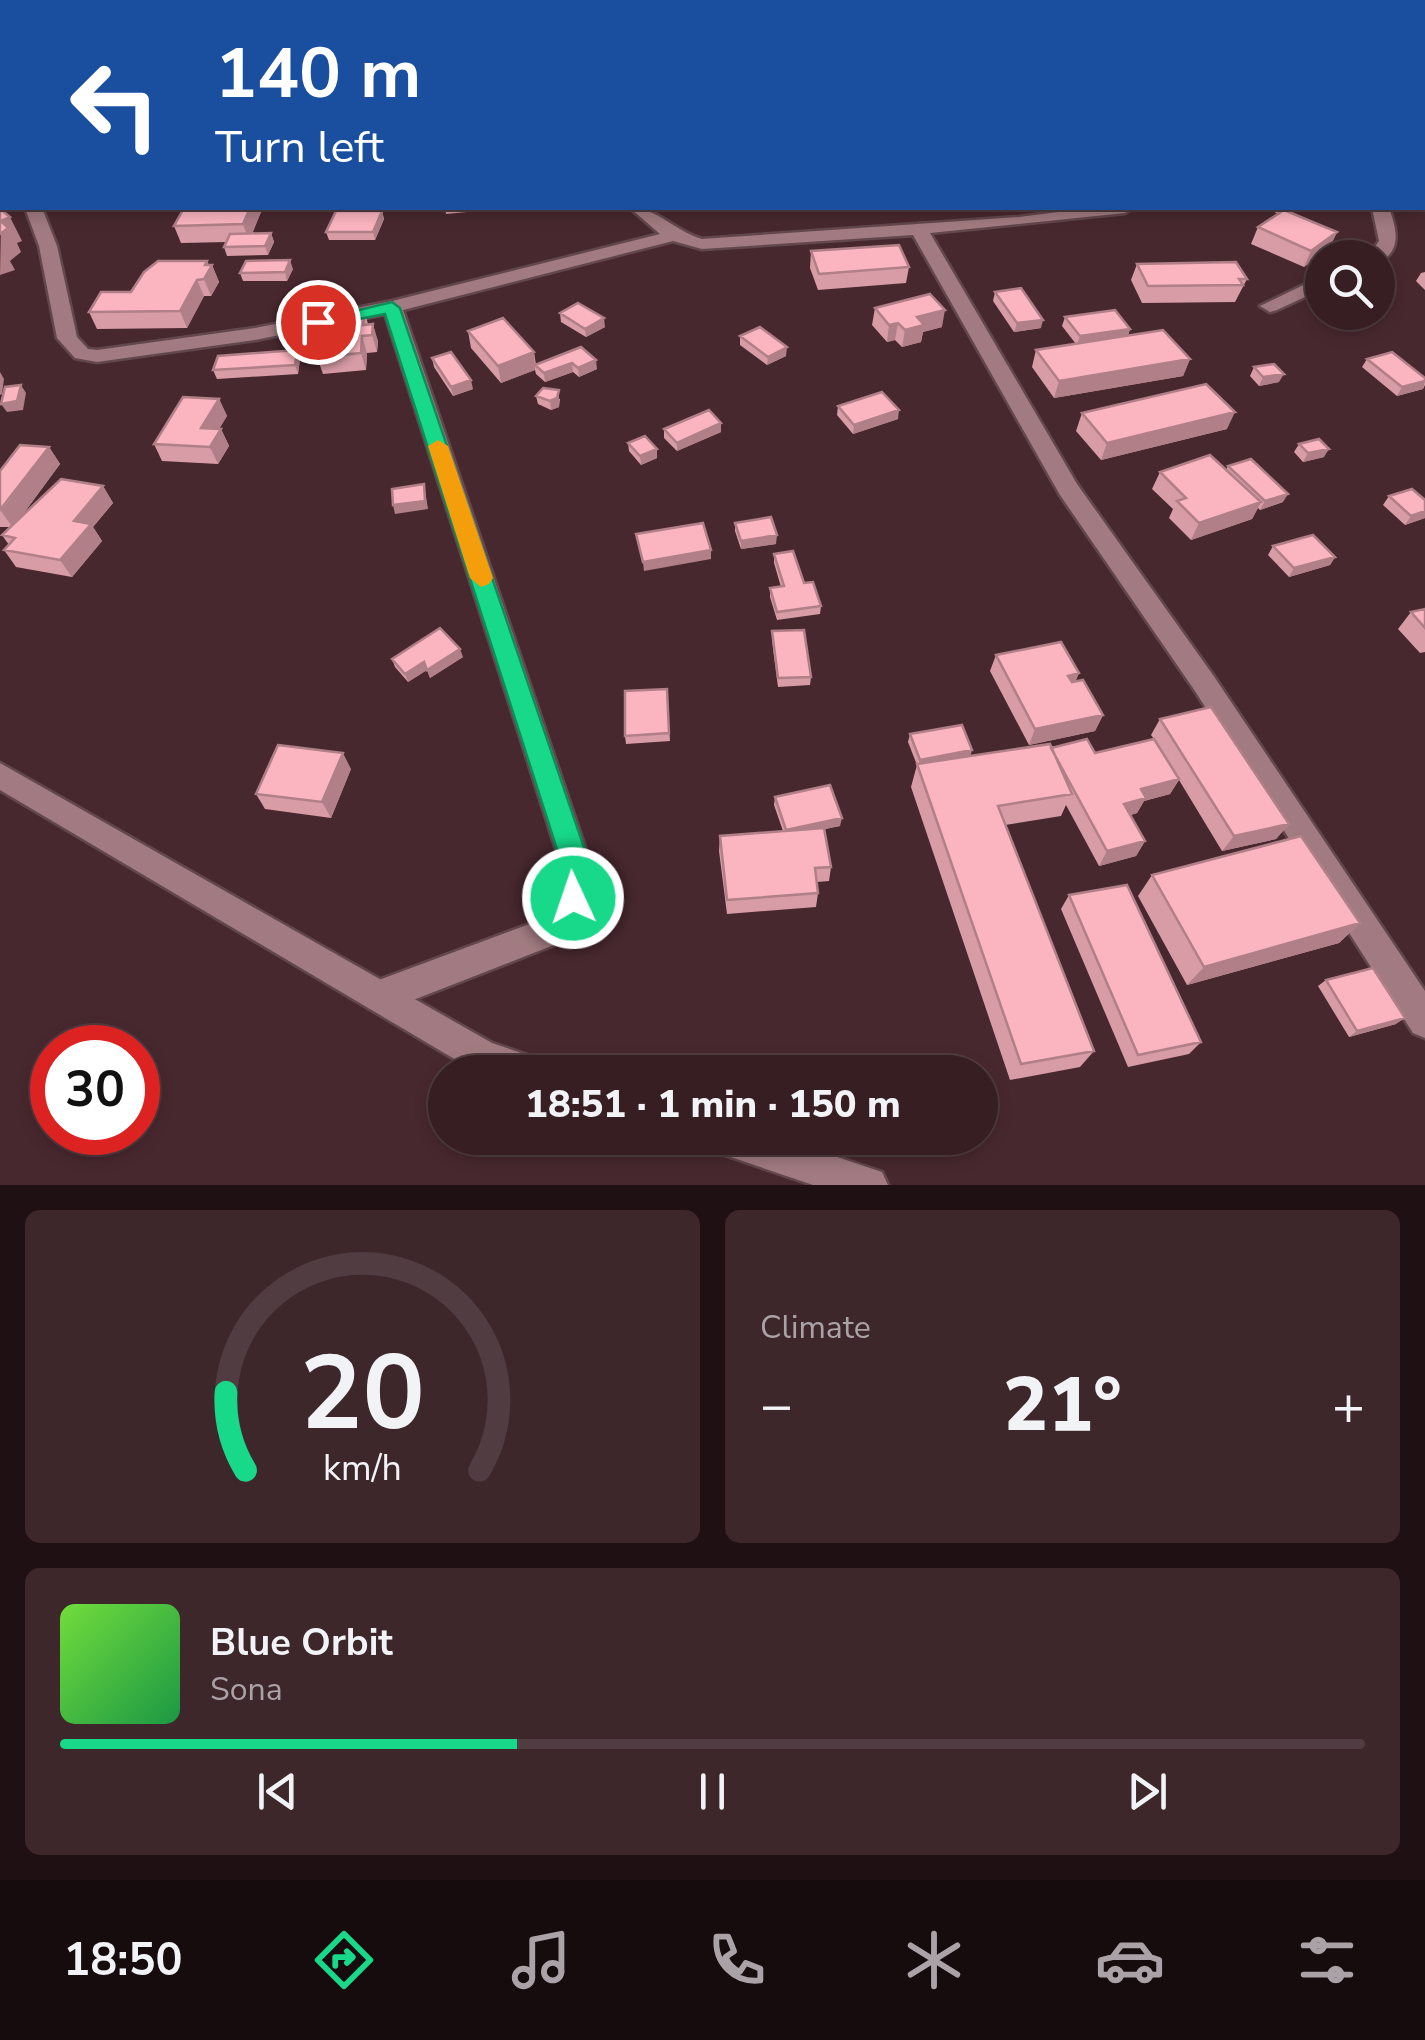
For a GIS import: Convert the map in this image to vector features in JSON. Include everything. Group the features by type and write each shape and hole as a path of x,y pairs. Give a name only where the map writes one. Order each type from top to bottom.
{"street":[{"path":"34,210 48,246 67,338 82,354 97,356 255,334 392,308 673,236"},
{"path":"640,210 673,236 702,244 1019,222 1110,210"},
{"path":"1382,210 1390,240"},
{"path":"919,229 1068,489 1204,682 1425,1021"},
{"path":"1270,306 1305,290"},
{"path":"380,996 543,934 559,922 573,898 576,865 392,308"},
{"path":"0,775 480,1055"},
{"path":"778,1155 869,1185"}],"building":[{"path":"1,210 10,217 1,221 8,228 0,234"},
{"path":"183,210 249,210 243,224 174,226"},
{"path":"1284,210 1337,232 1326,240 1305,240 1305,248 1258,227"},
{"path":"336,211 382,211 373,232 326,232"},
{"path":"271,233 265,246 224,247 230,234"},
{"path":"899,245 909,267 819,274 811,251"},
{"path":"290,260 285,272 240,273 246,261"},
{"path":"158,261 207,261 205,265 212,265 204,279 197,280 180,311 89,312 101,292 131,292 144,272"},
{"path":"1236,262 1247,279 1239,279 1243,285 1148,286 1137,264"},
{"path":"1021,288 1043,320 1017,323 995,292"},
{"path":"930,294 945,310 917,317 924,325 905,330 898,323 889,325 875,308"},
{"path":"578,303 604,318 585,329 560,313"},
{"path":"1115,310 1130,329 1080,336 1065,317"},
{"path":"365,313 363,325 373,324 372,335 362,336 361,353 317,357 319,341 327,337 319,337 322,317"},
{"path":"503,318 534,352 498,366 468,331"},
{"path":"760,327 787,347 768,357 740,336"},
{"path":"1163,330 1190,359 1059,381 1036,350"},
{"path":"581,347 596,360 578,368 572,363 544,373 535,365"},
{"path":"297,350 295,365 213,370 218,356"},
{"path":"451,352 471,380 451,387 432,358"},
{"path":"1392,352 1425,381 1402,387 1367,359"},
{"path":"1274,364 1284,374 1263,377 1254,367"},
{"path":"1206,384 1235,412 1107,443 1082,413"},
{"path":"21,385 17,401 1,404 5,387"},
{"path":"543,388 559,390 557,398 550,401 536,396"},
{"path":"882,392 899,410 854,425 838,406"},
{"path":"183,397 219,399 201,428 221,429 210,447 154,444"},
{"path":"709,410 721,423 677,443 664,429"},
{"path":"645,436 657,449 640,456 628,443"},
{"path":"1319,439 1329,449 1308,453 1299,444"},
{"path":"20,445 49,447 0,510 0,471"},
{"path":"1210,455 1261,502 1199,523 1177,501 1186,498 1160,472"},
{"path":"1251,459 1288,494 1265,501 1228,466"},
{"path":"61,479 103,486 74,521 91,524 60,560 4,550 15,538 2,535"},
{"path":"424,484 425,501 393,505 392,489"},
{"path":"1412,489 1425,500 1425,511 1411,516 1389,496"},
{"path":"771,517 777,535 741,541 735,523"},
{"path":"703,523 711,550 643,562 636,534"},
{"path":"1313,535 1335,557 1294,568 1273,546"},
{"path":"793,551 804,583 813,582 821,606 777,612 770,588 784,586 774,554"},
{"path":"1425,609 1425,628 1411,612"},
{"path":"440,628 460,649 427,670 424,662 405,674 392,659"},
{"path":"804,630 811,677 778,678 772,631"},
{"path":"1061,642 1079,673 1068,676 1072,682 1083,680 1103,715 1035,729 996,655"},
{"path":"667,689 669,733 625,736 625,691"},
{"path":"1211,707 1289,824 1234,836 1160,719"},
{"path":"962,725 972,750 920,760 910,734"},
{"path":"1087,739 1095,753 1154,739 1179,779 1141,789 1146,798 1124,804 1145,841 1107,851 1051,748"},
{"path":"1050,744 1072,794 998,806 1094,1051 1021,1064 917,764"},
{"path":"278,745 343,753 322,802 256,794"},
{"path":"830,785 842,818 786,830 775,797"},
{"path":"824,828 831,867 815,868 818,893 727,900 720,836"},
{"path":"1301,836 1360,923 1204,967 1152,875"},
{"path":"1127,885 1201,1042 1138,1055 1069,895"},
{"path":"1373,968 1405,1018 1357,1031 1326,980"}],"slow traffic":[{"path":"438,446 481,578"}],"route":[{"path":"318,322 392,308 576,865 573,898"}]}
